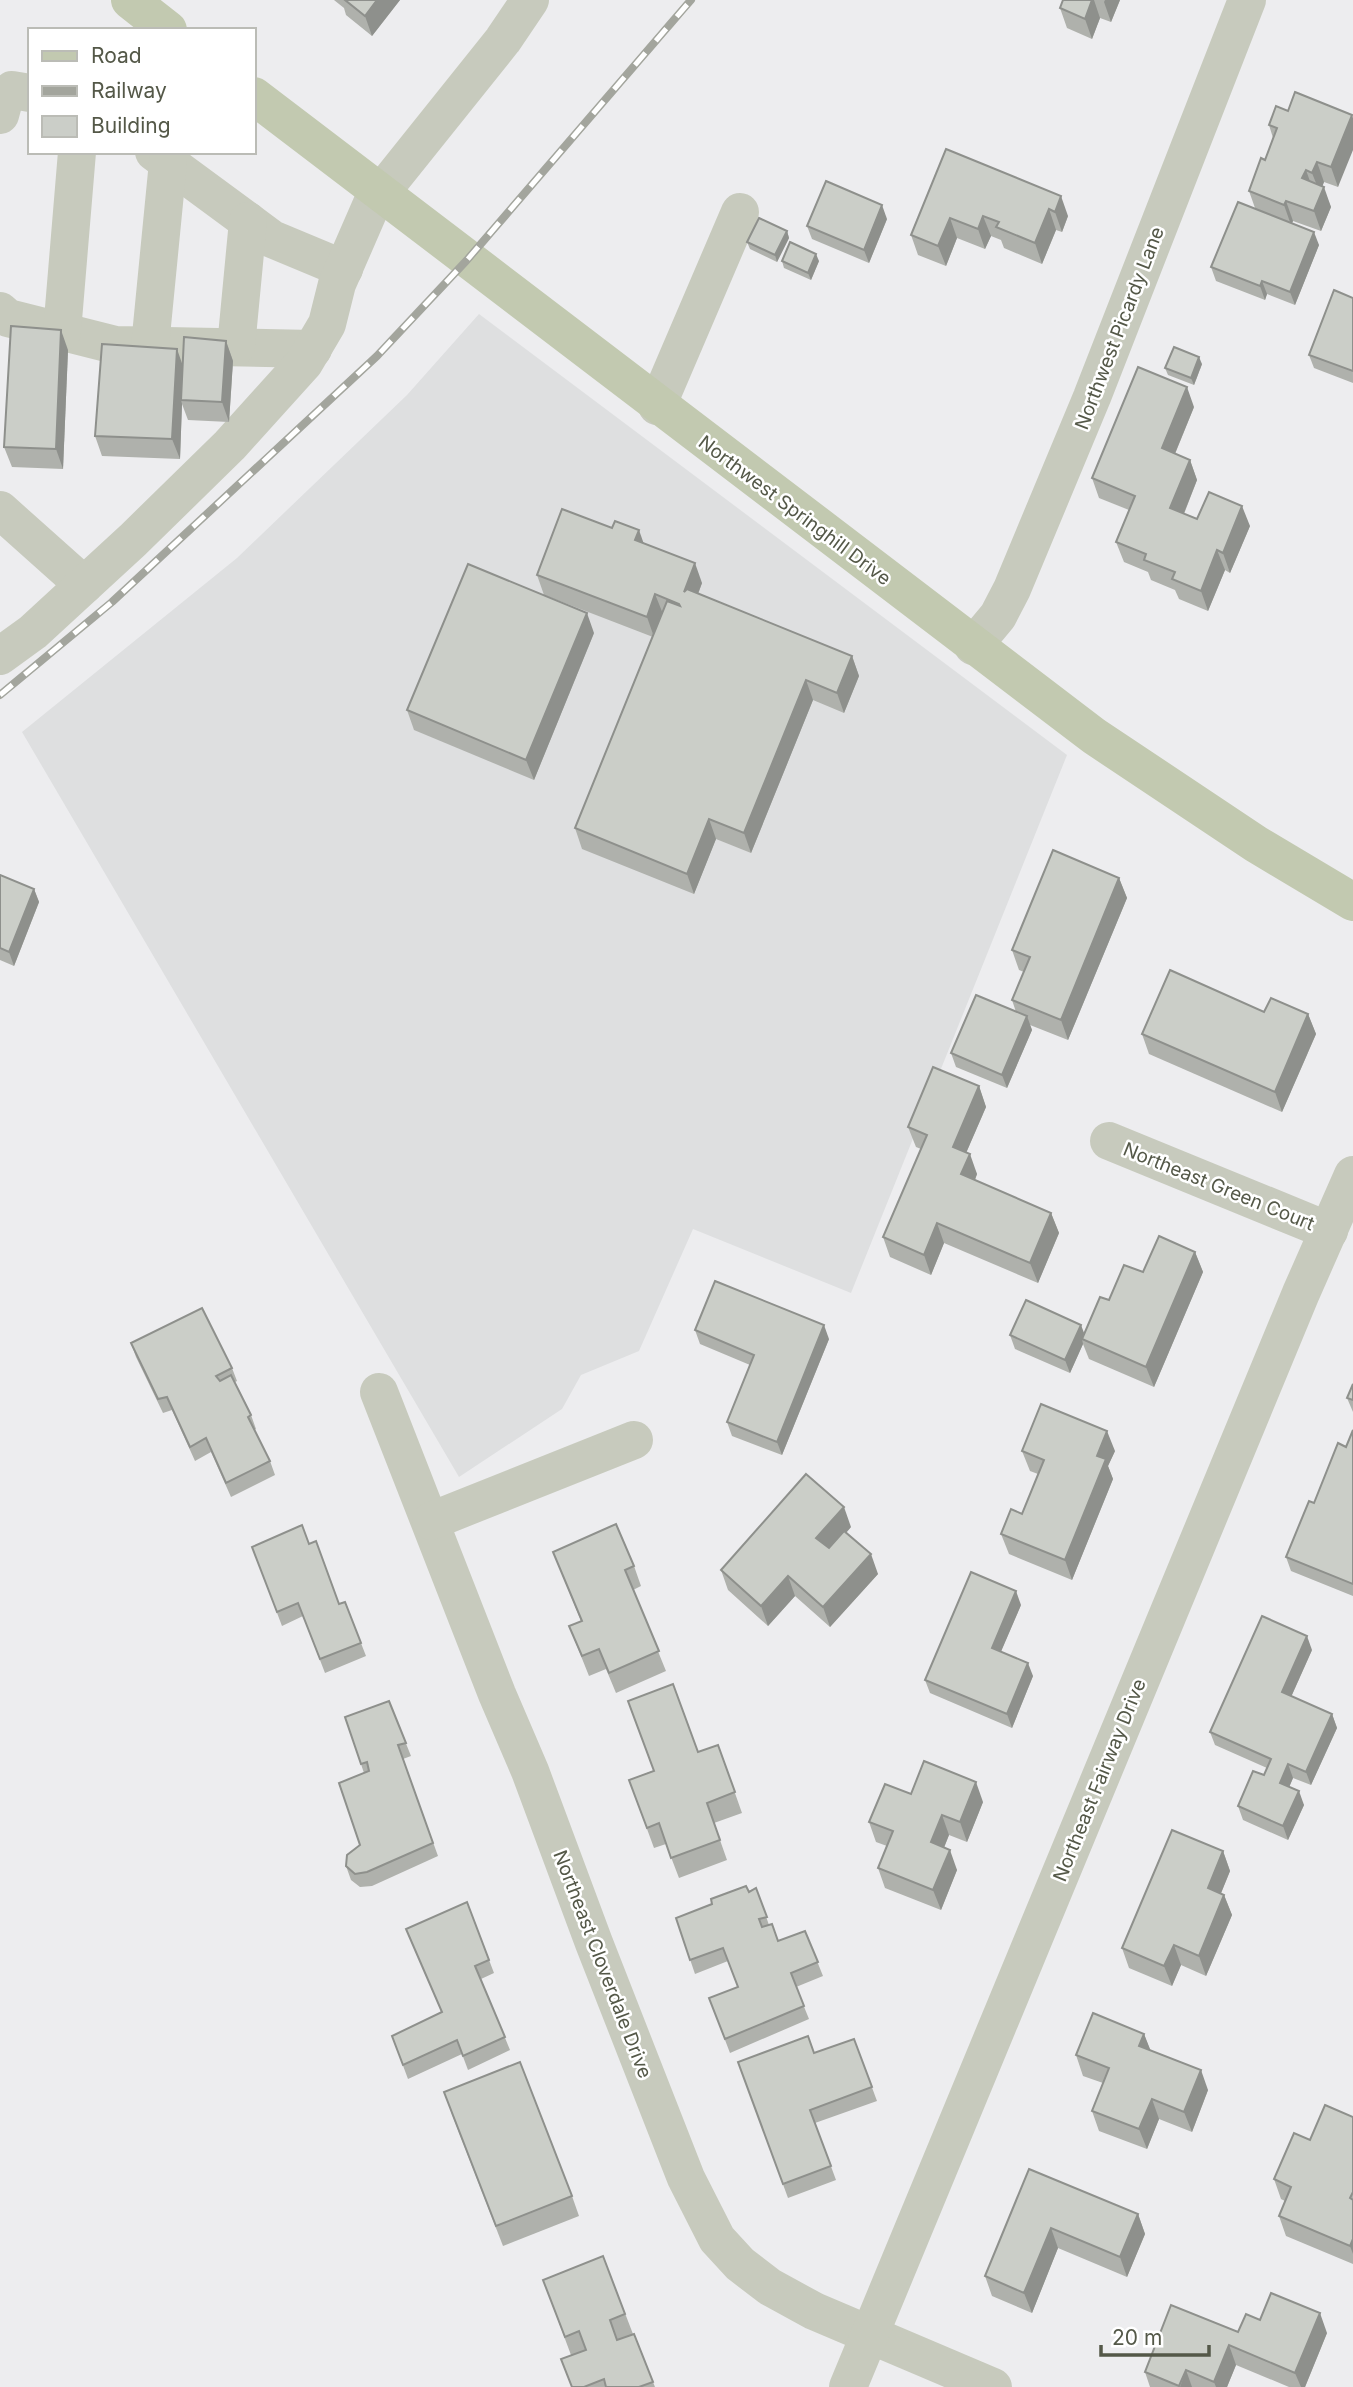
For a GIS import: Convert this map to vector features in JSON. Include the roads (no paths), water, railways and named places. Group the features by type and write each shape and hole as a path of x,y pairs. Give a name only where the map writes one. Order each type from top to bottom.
{"main road":[{"path":"130,0 165,28"},
{"name":"Northwest Springhill Drive","path":"256,98 1094,736 1256,844 1353,902"}],"street":[{"path":"0,656 33,632 230,445 304,363 327,324 337,284 377,192 391,180 503,40 530,0"},
{"name":"Northwest Picardy Lane","path":"973,646 998,616 1012,589 1092,397 1247,0"},
{"path":"0,115 4,100 12,90 28,93"},
{"path":"62,332 77,154"},
{"path":"160,157 272,239 344,269"},
{"path":"150,346 160,157"},
{"path":"657,405 740,212"},
{"path":"236,347 248,222"},
{"path":"0,311 8,318 115,345 313,349"},
{"path":"0,510 84,585"},
{"name":"Northeast Green Court","path":"1109,1140 1329,1231"},
{"name":"Northeast Fairway Drive","path":"848,2387 1353,1175"},
{"name":"Northeast Cloverdale Drive","path":"379,1392 497,1694 530,1771 686,2178 717,2239 740,2264 770,2287 814,2311 993,2387"},
{"path":"431,1521 634,1440"}],"railway":[{"path":"0,695 112,602 377,356 467,260 691,0"}]}
